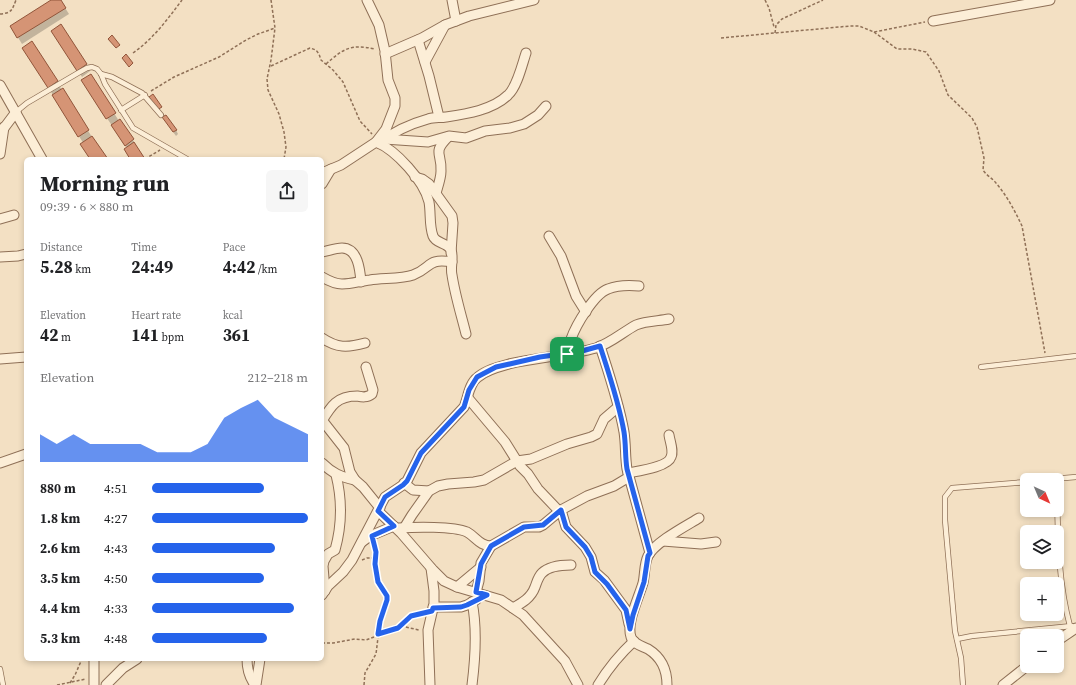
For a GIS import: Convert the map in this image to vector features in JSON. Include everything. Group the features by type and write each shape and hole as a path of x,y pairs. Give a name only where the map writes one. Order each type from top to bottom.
{"street":[{"path":"367,0 379,25 385,53 388,80 395,98 395,106 386,129 379,141"},
{"path":"452,0 456,21"},
{"path":"385,53 418,40 469,16 534,0"},
{"path":"933,21 1050,0"},
{"path":"425,62 445,26"},
{"path":"418,40 439,117"},
{"path":"324,172 341,165 379,141 410,125 428,119 462,114 486,108 501,101 513,88 526,53"},
{"path":"0,85 41,157"},
{"path":"379,141 428,142 449,136 466,138 485,131 510,128 524,124 538,115 546,106"},
{"path":"0,154 2,130 16,112"},
{"path":"436,193 441,169 438,156 439,147 449,136"},
{"path":"379,141 397,157 415,177 426,193 434,238 438,242 449,247 452,258"},
{"path":"324,181 331,169"},
{"path":"415,177 422,179 429,184 452,216 451,272 456,298 466,334"},
{"path":"0,219 14,215"},
{"path":"549,236 561,256 576,296 586,312"},
{"path":"324,252 342,248 350,251 357,260 362,282"},
{"path":"0,257 24,254"},
{"path":"324,279 341,284 408,277 417,273 428,264 438,260 452,258"},
{"path":"567,354 570,340 575,330 595,298 607,289 620,285 639,286"},
{"path":"324,593 352,560 385,497 407,481 421,453 464,407 468,398 469,390 477,377 496,367 540,357 567,354 600,346 645,322 669,319"},
{"path":"324,339 332,344 340,346 365,343"},
{"path":"600,346 618,407 624,433 625,458 650,553"},
{"path":"0,359 24,357"},
{"path":"324,420 331,407 340,399 352,396 367,397 372,394 373,390 366,367"},
{"path":"468,398 505,442 538,489 560,511 566,527 588,551 595,572 604,580 626,610 631,637 634,641 648,649 660,660 666,670 666,685"},
{"path":"398,528 412,515 429,491 438,486 484,480 517,461 531,459 567,444 591,437 597,434 604,419 618,407"},
{"path":"324,423 344,448 350,472 355,480 431,568 444,581 457,587 501,600 523,615 565,661 578,685"},
{"path":"476,592 481,567 485,555 491,546 524,527 543,525 560,511 587,496 614,486 629,475 664,464 671,458 672,453 669,435"},
{"path":"0,463 24,455"},
{"path":"324,465 342,477 355,480"},
{"path":"324,564 328,554 335,550 340,524 340,494 336,474"},
{"path":"404,484 413,490 429,491"},
{"path":"630,629 636,604 644,582 648,556 662,541 699,518"},
{"path":"361,543 372,536 398,528 454,529 467,532 480,543 486,546 491,546"},
{"path":"662,541 701,544 716,542"},
{"path":"513,608 529,597 541,574 546,570 553,567 571,564"},
{"path":"457,587 481,567"},
{"path":"430,685 428,630 434,591 431,568"},
{"path":"432,609 461,607 487,595"},
{"path":"618,599 636,604"},
{"path":"472,602 474,611 474,662 472,685"},
{"path":"1064,635 1074,627"},
{"path":"598,685 617,657 634,641"},
{"path":"94,661 94,681"},
{"path":"106,685 123,668 134,661"},
{"path":"247,661 247,669 250,678 256,685"},
{"path":"256,685 261,661"},
{"path":"1003,685 1020,672"}],"lane":[{"path":"16,112 27,103 87,68 92,67 97,69 101,74 105,84 133,128 183,157"},
{"path":"101,74 118,80 145,95 161,115"},
{"path":"121,110 145,95"},
{"path":"981,367 1076,356"},
{"path":"1064,478 1076,477"},
{"path":"963,685 949,572 945,520 945,497 952,488 1020,483"},
{"path":"957,639 972,636 1074,627 1064,603 1058,541 1058,517"},
{"path":"0,669 3,685"}],"path":[{"path":"0,14 8,14 16,0"},
{"path":"133,53 145,45 182,0"},
{"path":"271,0 275,28 267,78 268,90 282,122 286,147 284,157"},
{"path":"765,0 774,24 775,33"},
{"path":"775,33 776,25 782,19 823,0"},
{"path":"874,32 933,21"},
{"path":"721,38 859,26 874,32 897,49 912,49 926,52 939,71 948,95 972,118 977,127 984,158 984,172 997,184 1017,214 1022,226 1046,360"},
{"path":"145,95 174,77 219,57 246,40 275,28"},
{"path":"326,64 343,51 352,47 364,47 385,53"},
{"path":"270,66 310,48 316,50 321,60 333,70 343,82 360,121 379,141"},
{"path":"148,157 165,147"},
{"path":"364,685 365,673 376,654 380,621 387,600 387,596 378,582 375,564 376,552 372,536"},
{"path":"324,643 355,639 366,640 378,634 392,631 401,626 411,616 432,609"},
{"path":"401,626 410,629 428,630"},
{"path":"70,683 81,661"},
{"path":"57,685 94,681"}],"building":[{"path":"51,0 61,0 66,8 17,38 10,26"},
{"path":"61,24 87,64 77,71 51,31"},
{"path":"112,35 120,45 116,48 108,39"},
{"path":"32,41 58,81 48,88 22,48"},
{"path":"126,54 133,63 129,67 122,58"},
{"path":"91,74 116,113 106,119 81,80"},
{"path":"63,88 89,130 78,137 52,95"},
{"path":"153,94 162,107 157,110 149,97"},
{"path":"166,115 177,130 173,132 162,117"},
{"path":"120,119 134,139 125,146 111,125"},
{"path":"92,136 107,157 89,157 80,144"},
{"path":"134,142 144,157 129,157 124,149"}],"route":[{"path":"600,346 621,417 627,469 650,553 648,556 644,582 630,629 626,610 607,584 595,572 588,551 566,527 561,510 543,525 538,527 524,527 491,546 481,564 476,592 487,595 461,607 433,608 432,611 411,616 401,626 392,631 378,634 381,616 386,604 387,596 380,588 376,574 376,552 372,536 394,526 378,511 382,506 385,497 407,481 410,472 421,453 464,407 472,383 477,377 496,367 540,357 567,354 600,346"}]}
